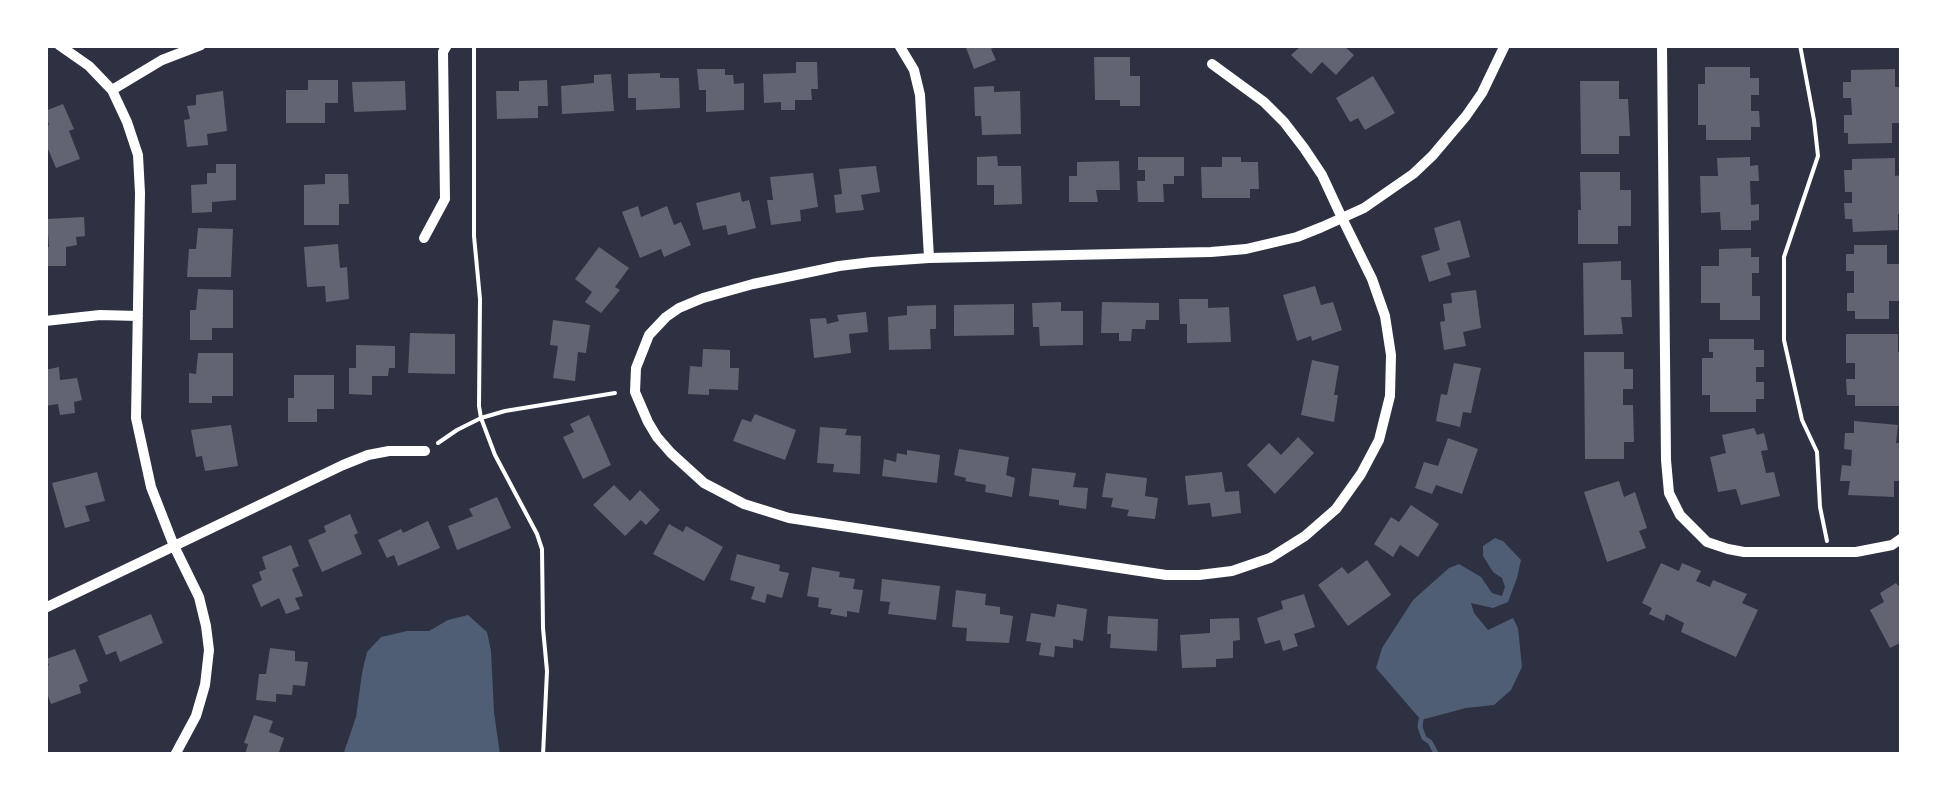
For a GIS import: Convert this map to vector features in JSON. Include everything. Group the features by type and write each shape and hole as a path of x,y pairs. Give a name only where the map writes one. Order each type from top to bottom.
{"street":[{"path":"59,45 89,66 112,90 138,155 136,418 151,487 199,597 209,650 196,716 175,755"},
{"path":"112,90 162,60 201,45"},
{"path":"424,238 444,198 446,45"},
{"path":"899,45 914,70 920,94 929,258"},
{"path":"1212,64 1264,102 1284,122 1322,175 1342,218 1372,279 1386,316 1390,396 1379,440 1336,508 1305,536 1270,558 1232,571 1166,575 789,518 725,496 685,468 657,437 635,392 635,372 649,335 679,308 753,284 872,262 1211,252 1246,249 1297,237 1342,218 1364,208 1394,190 1433,155 1482,92 1506,45"},
{"path":"1662,45 1666,460 1669,493 1680,516 1706,542 1744,552 1875,550 1902,538"},
{"path":"45,321 100,315 138,316"},
{"path":"45,608 343,464 389,451 426,451"}],"path":[{"path":"474,45 474,236 480,300 480,418 542,549 547,690 542,755"},
{"path":"1800,45 1818,156 1784,256 1784,340 1800,412 1816,452 1828,552"},
{"path":"426,451 480,418 615,393"}],"water":[{"path":"1495,538 1521,560 1517,578 1508,602 1493,608 1471,603 1488,630 1513,618 1518,628 1522,667 1511,690 1494,705 1421,720 1376,668 1382,648 1413,600 1449,568 1459,564 1481,577 1492,593 1502,596 1502,578 1483,556 1483,546"},
{"path":"468,615 487,632 500,755 343,755 356,717 367,652 381,637 429,631"}],"building":[{"path":"965,45 1000,45 991,49 996,60 974,69"},
{"path":"1302,45 1343,45 1354,55 1336,75 1322,62 1311,74 1291,55"},
{"path":"1094,57 1130,57 1130,76 1140,76 1140,106 1120,106 1120,100 1095,100"},
{"path":"796,62 817,62 818,89 811,89 812,100 795,100 795,110 781,110 781,102 764,103 763,74 796,73"},
{"path":"1705,67 1750,67 1750,78 1759,78 1759,95 1751,95 1751,111 1759,111 1760,127 1751,127 1751,140 1706,140 1706,125 1698,125 1698,84 1705,84"},
{"path":"697,69 725,69 725,75 733,75 734,84 744,83 744,110 706,112 706,90 699,90"},
{"path":"1895,69 1895,87 1902,87 1902,123 1892,123 1892,143 1848,144 1844,115 1852,115 1851,98 1843,98 1843,82 1851,82 1851,70"},
{"path":"660,73 660,78 679,78 680,108 636,110 636,98 628,98 628,74"},
{"path":"611,74 614,111 562,114 561,86 594,83 594,75"},
{"path":"1373,76 1395,113 1365,130 1358,118 1350,122 1336,98"},
{"path":"308,80 338,80 338,103 325,103 325,123 286,123 286,90 308,90"},
{"path":"547,80 548,106 538,106 538,118 497,119 496,91 519,91 519,81"},
{"path":"405,81 406,110 354,112 352,82"},
{"path":"1580,81 1619,81 1619,99 1628,99 1630,136 1619,136 1619,154 1581,154"},
{"path":"994,86 994,92 1020,91 1021,134 982,135 981,116 975,116 974,87"},
{"path":"223,91 227,131 207,134 208,145 187,147 187,106 196,105 196,95"},
{"path":"63,104 74,129 69,131 80,159 56,168 45,142 45,126 49,125 45,111"},
{"path":"997,156 998,166 1021,166 1022,204 994,205 994,185 977,185 977,157"},
{"path":"1138,157 1184,157 1184,176 1174,176 1174,184 1163,184 1164,202 1138,202 1137,181 1145,181 1145,170 1138,170"},
{"path":"1222,157 1258,162 1259,189 1250,189 1250,198 1202,198 1201,167 1222,167"},
{"path":"1750,157 1750,166 1758,165 1759,181 1750,181 1751,205 1759,204 1759,220 1751,221 1751,230 1721,230 1720,212 1701,213 1700,176 1718,176 1717,158"},
{"path":"1895,158 1895,176 1902,175 1898,230 1853,232 1852,219 1845,219 1844,203 1852,203 1852,192 1845,192 1844,170 1852,170 1852,159"},
{"path":"1119,161 1120,190 1096,190 1098,202 1069,202 1069,176 1077,176 1077,162"},
{"path":"216,164 236,164 236,200 212,202 212,212 192,213 191,185 207,184 207,173 216,173"},
{"path":"876,166 880,192 861,195 864,210 836,213 834,195 842,194 839,169"},
{"path":"1580,172 1620,172 1620,190 1631,190 1631,226 1618,226 1618,244 1578,244"},
{"path":"813,173 818,207 800,210 801,221 771,225 767,200 773,200 770,177"},
{"path":"325,174 348,174 349,204 339,204 339,225 304,225 304,185 325,184"},
{"path":"740,192 742,202 749,200 756,228 728,235 726,225 703,230 696,203"},
{"path":"638,206 641,217 667,206 674,225 681,222 691,245 664,257 661,249 640,258 622,212"},
{"path":"84,217 85,236 76,237 77,245 66,247 66,266 45,266 45,247 49,247 47,219"},
{"path":"1460,220 1470,257 1447,263 1451,275 1429,282 1421,256 1440,250 1434,228"},
{"path":"198,228 233,229 231,277 187,277 189,249 196,249"},
{"path":"338,244 340,268 347,267 349,299 326,302 325,286 307,287 304,247"},
{"path":"1854,245 1887,245 1887,264 1902,264 1902,301 1889,301 1889,319 1855,319 1855,311 1847,311 1847,293 1854,293 1854,271 1846,271 1846,254 1854,254"},
{"path":"599,247 629,268 615,287 620,290 601,313 585,302 592,292 575,279"},
{"path":"1751,248 1751,257 1759,257 1759,273 1752,273 1752,296 1760,296 1760,320 1720,320 1720,303 1701,303 1701,266 1719,266 1719,249"},
{"path":"1621,261 1621,280 1631,280 1632,317 1621,317 1623,334 1584,335 1583,263"},
{"path":"1315,286 1321,305 1333,302 1342,330 1312,341 1311,336 1297,341 1283,295"},
{"path":"198,289 233,290 233,328 212,328 212,340 190,340 190,310 196,310"},
{"path":"1476,290 1481,328 1463,332 1466,346 1444,350 1440,322 1445,321 1443,304 1452,303 1451,293"},
{"path":"1179,299 1208,299 1208,308 1229,307 1231,342 1187,343 1187,324 1180,324"},
{"path":"1061,302 1061,311 1083,311 1083,345 1040,346 1039,327 1033,327 1032,303"},
{"path":"1102,302 1159,303 1159,320 1146,320 1145,329 1132,329 1131,341 1119,341 1119,333 1101,333"},
{"path":"1014,304 1014,335 954,336 954,305"},
{"path":"936,305 936,329 930,329 931,349 889,350 888,317 907,315 907,306"},
{"path":"866,312 868,332 849,334 851,353 814,358 810,319 826,318 827,324 839,321 837,315"},
{"path":"553,320 590,325 586,353 578,352 575,381 553,378 558,346 550,345"},
{"path":"410,333 455,334 455,374 408,373"},
{"path":"1846,334 1898,334 1898,352 1902,352 1899,406 1855,406 1855,395 1847,395 1846,379 1855,379 1855,363 1846,363"},
{"path":"1709,339 1754,339 1754,350 1764,350 1764,367 1756,367 1756,382 1764,382 1764,399 1756,399 1756,412 1710,412 1710,395 1702,395 1702,358 1713,358"},
{"path":"356,345 395,346 395,368 389,368 388,376 372,376 372,395 349,394 349,368 356,368"},
{"path":"703,349 730,350 730,368 739,368 738,390 709,389 709,395 688,394 690,366 702,367"},
{"path":"1584,352 1624,352 1624,369 1633,369 1633,389 1623,389 1623,405 1633,405 1634,442 1624,442 1624,459 1585,459"},
{"path":"198,353 233,353 233,396 212,396 212,403 189,403 189,373 196,374"},
{"path":"1312,360 1339,366 1334,422 1301,415"},
{"path":"1454,363 1481,368 1471,413 1463,412 1460,427 1436,421 1441,394 1447,395"},
{"path":"59,367 60,380 77,378 82,400 74,402 75,413 60,415 58,404 45,406 45,370"},
{"path":"294,375 334,375 334,409 317,409 317,422 288,422 288,398 294,398"},
{"path":"755,414 796,430 785,460 733,441 742,419 751,422"},
{"path":"589,415 611,465 583,479 563,437 574,432 570,424"},
{"path":"1854,421 1898,425 1896,443 1902,443 1902,481 1894,481 1894,497 1848,495 1850,481 1840,481 1842,465 1851,466 1852,450 1844,449 1845,433 1854,433"},
{"path":"231,425 238,466 205,471 202,456 196,457 191,430"},
{"path":"820,427 847,429 845,435 861,436 860,474 833,472 834,464 817,463"},
{"path":"1754,428 1757,435 1764,433 1768,450 1761,451 1766,473 1774,472 1780,496 1741,505 1736,489 1718,492 1710,457 1726,453 1722,435"},
{"path":"1298,437 1314,453 1275,494 1247,465 1269,443 1281,455"},
{"path":"1448,438 1478,449 1462,494 1436,485 1432,494 1415,488 1424,462 1438,466"},
{"path":"959,449 1009,457 1006,475 1015,478 1012,497 985,492 986,485 954,475"},
{"path":"907,450 940,455 937,483 882,476 884,459 896,462 897,453 907,455"},
{"path":"1032,468 1076,473 1073,487 1088,488 1086,509 1029,496"},
{"path":"97,472 105,501 85,506 90,521 65,528 52,483"},
{"path":"1222,472 1225,492 1239,491 1241,513 1212,517 1210,503 1188,505 1185,476"},
{"path":"1106,473 1147,478 1145,496 1158,498 1155,519 1127,516 1129,510 1111,507 1113,498 1102,497"},
{"path":"1619,481 1624,497 1635,492 1647,528 1639,531 1646,548 1607,562 1584,492"},
{"path":"614,485 630,501 640,490 660,510 646,525 641,520 625,536 593,505"},
{"path":"497,497 511,528 457,550 448,526 473,516 469,509"},
{"path":"1411,505 1439,524 1418,557 1400,545 1393,557 1374,544 1391,517 1399,522"},
{"path":"350,514 362,554 322,572 308,540 326,532 324,526"},
{"path":"428,521 440,548 398,566 394,555 387,558 378,540"},
{"path":"669,524 683,532 686,526 723,547 704,581 653,554"},
{"path":"291,545 299,566 292,569 303,596 295,598 300,609 286,614 279,598 261,607 252,585 262,580 259,572 266,569 262,557"},
{"path":"737,554 780,565 779,571 789,573 782,598 767,594 765,603 751,599 755,587 730,580"},
{"path":"1367,560 1391,595 1348,626 1318,585 1342,567 1348,574"},
{"path":"1661,563 1679,571 1682,563 1701,571 1696,581 1710,587 1713,580 1747,594 1742,603 1758,610 1736,657 1681,632 1684,623 1666,614 1664,621 1649,614 1652,608 1642,603"},
{"path":"812,567 855,579 853,589 863,590 859,613 847,611 847,617 818,607 819,598 807,596"},
{"path":"882,579 940,586 936,620 888,614 890,602 880,601"},
{"path":"1896,583 1902,590 1902,642 1890,648 1870,610 1884,602 1880,593"},
{"path":"956,590 986,594 985,605 1000,607 1000,614 1013,616 1009,643 966,641 967,628 952,627"},
{"path":"1304,594 1315,627 1294,634 1298,646 1283,651 1280,640 1265,644 1257,618 1283,609 1281,601"},
{"path":"1057,604 1087,609 1083,641 1073,639 1073,648 1055,646 1054,657 1039,655 1041,643 1026,641 1031,613 1055,617"},
{"path":"151,614 163,643 120,662 116,651 106,655 98,636"},
{"path":"1108,616 1158,619 1157,651 1110,648"},
{"path":"1239,618 1240,640 1233,641 1233,658 1216,659 1216,667 1182,668 1180,635 1210,633 1210,619"},
{"path":"270,648 295,651 295,661 308,662 305,686 293,685 292,695 276,694 276,702 256,700 259,674 266,674"},
{"path":"75,649 88,681 79,685 81,693 51,704 45,688 45,667 49,665 46,659"},
{"path":"254,715 273,721 269,732 284,738 278,755 245,755 248,744 244,743"}],"waterway":[{"path":"1421,720 1424,738 1437,755"}]}
